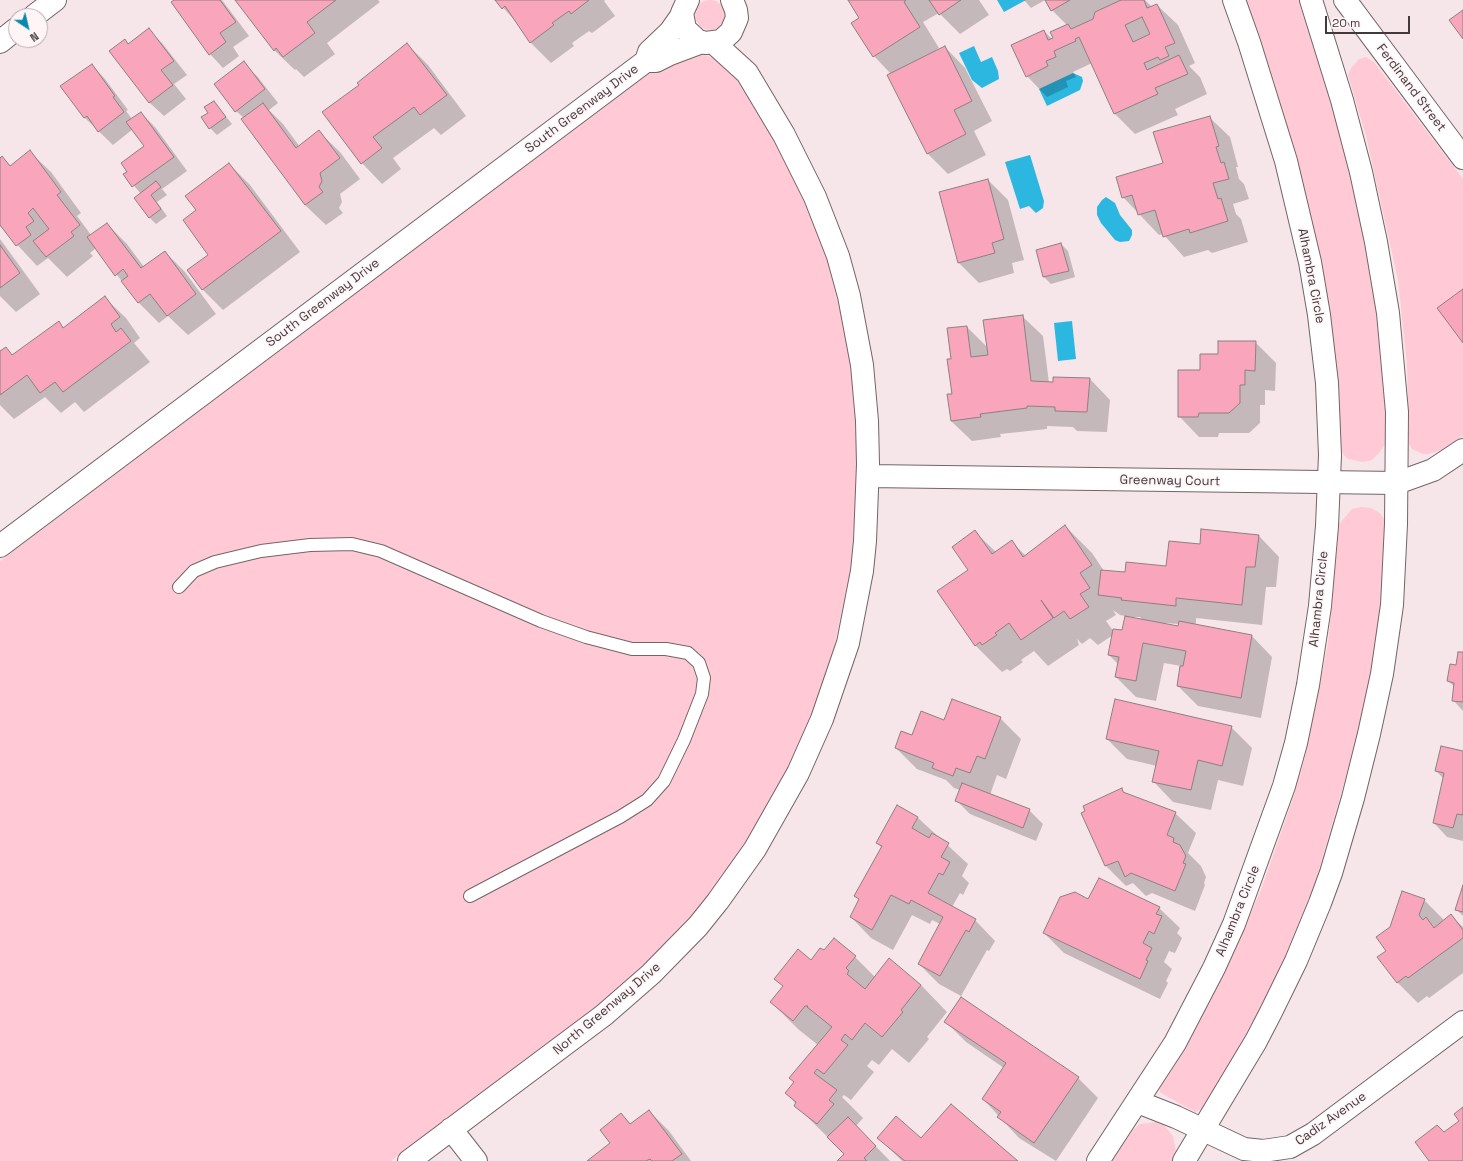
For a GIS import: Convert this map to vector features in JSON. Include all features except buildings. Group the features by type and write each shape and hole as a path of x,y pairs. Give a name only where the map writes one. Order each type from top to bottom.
{"street":[{"path":"44,8 55,0"},
{"name":"Alhambra Circle","path":"1098,1161 1138,1102 1175,1043 1225,945 1246,893 1284,786 1296,743 1314,647 1321,590 1329,484 1330,425 1326,369 1319,315 1310,262 1286,161 1254,56 1234,0"},
{"path":"1184,1161 1256,1041 1309,930 1333,866 1369,734 1389,634 1394,582 1397,483 1397,412 1382,275 1369,207 1344,107 1312,0"},
{"name":"Ferdinand Street","path":"1345,0 1463,158"},
{"name":"North Greenway Drive","path":"409,1161 583,1031 651,974 703,920 755,849 798,773 822,718 842,664 854,618 860,586 865,541 868,476 867,421 862,365 845,280 831,237 807,180 778,123 747,73 708,42 691,36 685,29 684,5"},
{"name":"South Greenway Drive","path":"3,537 646,61 649,52 670,32 684,5"},
{"name":"North Greenway Drive","path":"736,9 748,62 747,73"},
{"name":"South Greenway Drive","path":"646,61 656,62 670,54 727,37 736,9"},
{"name":"Greenway Court","path":"868,476 1329,484 1397,483 1433,470 1463,450"},
{"name":"Cadiz Avenue","path":"1138,1102 1156,1108 1232,1145 1254,1151 1280,1149 1300,1143 1463,1022"},
{"path":"451,1130 476,1161"}],"lane":[{"path":"179,587 194,571 215,562 261,551 310,545 352,544 381,551 542,621 586,637 632,649 666,649 688,653 699,663 704,678 702,694 687,734 664,781 647,800 620,817 470,896"}],"shaded area":[{"path":"710,0 721,4 725,15 721,26 710,30 699,26 695,15 699,4"},
{"path":"1245,0 1301,0 1315,40 1356,194 1381,325 1388,428 1386,443 1372,460 1363,462 1348,459 1343,454 1341,447 1337,396 1309,210 1281,107"},
{"path":"702,54 716,59 728,68 743,86 793,173 824,248 847,338 857,418 858,473 851,567 830,666 816,708 796,756 758,825 712,893 656,955 616,991 391,1161 0,1161 0,561 653,69 693,55"},
{"path":"1366,57 1374,62 1463,179 1463,436 1441,450 1429,454 1423,454 1412,449 1409,444 1407,365 1398,280 1366,136 1348,75 1351,68 1359,59"},
{"path":"1361,507 1371,508 1380,513 1385,520 1383,586 1375,651 1362,721 1317,876 1296,934 1275,980 1217,1088 1202,1109 1195,1112 1161,1093 1159,1089 1174,1067 1230,960 1261,890 1293,798 1305,757 1328,643 1339,524 1352,509"},
{"path":"1156,1122 1164,1125 1173,1136 1176,1151 1172,1161 1112,1161 1133,1130 1140,1124"}],"water":[{"path":"997,0 1026,0 1004,12"},
{"path":"974,46 981,62 992,57 998,71 999,79 982,88 972,80 959,53"},
{"path":"1073,73 1082,77 1083,81 1080,90 1047,106 1039,89"},
{"path":"1030,155 1044,201 1043,208 1036,213 1029,206 1020,209 1005,162"},
{"path":"1106,197 1115,203 1120,215 1132,230 1132,235 1129,241 1120,242 1115,240 1101,223 1097,215 1097,207"},
{"path":"1072,321 1076,359 1058,361 1054,323"}]}
